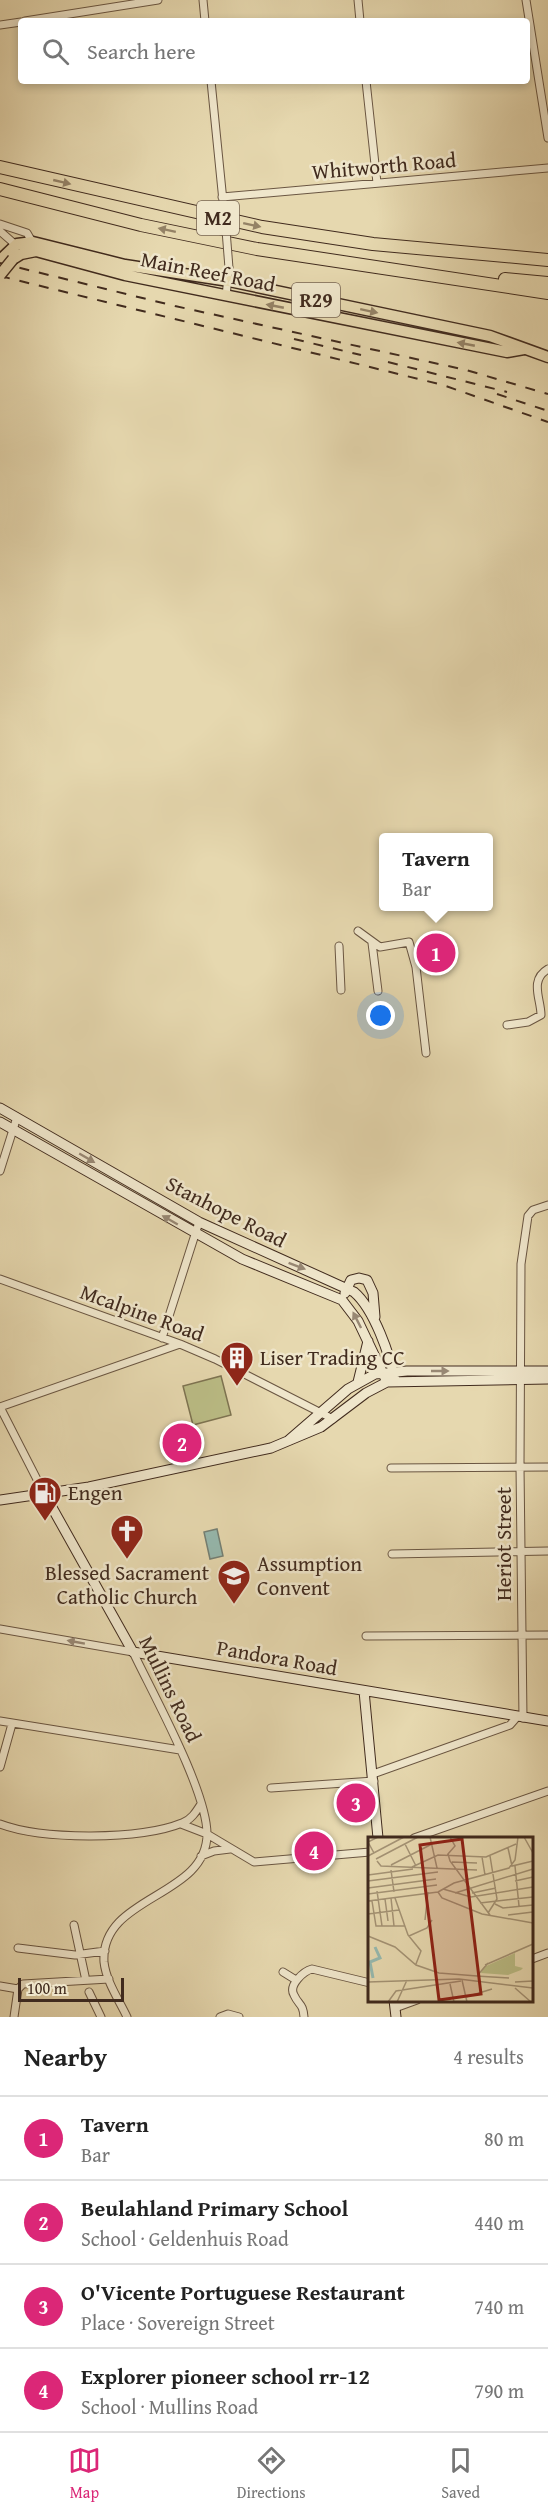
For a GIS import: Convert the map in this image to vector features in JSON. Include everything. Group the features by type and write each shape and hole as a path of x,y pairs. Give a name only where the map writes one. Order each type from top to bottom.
{"highway":[{"name":"M2","path":"0,167 262,227 373,244 548,260"},
{"name":"M2","path":"0,189 141,225 257,249 369,266 548,283"},
{"path":"434,250 548,254"},
{"path":"369,266 548,293"}],"main road":[{"name":"Main Reef Road","path":"19,249 35,246 226,296 507,352 524,349"},
{"path":"0,260 19,249"},
{"path":"0,275 19,249"},
{"name":"Main Reef Road","path":"104,265 229,281 508,340 524,349 548,357"},
{"name":"Stanhope Road","path":"0,1108 199,1222 250,1247 346,1288 362,1299 376,1328 392,1378"},
{"name":"Stanhope Road","path":"0,1122 242,1259 333,1294 344,1301"},
{"path":"58,1156 65,1145"},
{"path":"242,1259 250,1247"},
{"path":"376,1328 373,1293 369,1282 356,1278 346,1288 344,1301 351,1309 368,1341 382,1373 392,1378 520,1375 548,1371"},
{"path":"358,1382 368,1341"},
{"path":"285,1443 358,1382 382,1373"},
{"path":"520,1375 548,1379"},
{"path":"0,1500 45,1495 251,1454 307,1435 392,1378"},
{"name":"Mullins Road","path":"45,1495 134,1652"},
{"name":"Pandora Road","path":"134,1652 548,1721"},
{"path":"364,1691 378,1837"}],"street":[{"path":"42,18 158,0"},
{"path":"203,0 205,18"},
{"path":"358,0 360,18"},
{"path":"526,0 529,18"},
{"path":"0,25 18,22"},
{"path":"530,25 548,138"},
{"path":"211,84 229,268 226,296"},
{"path":"366,84 377,183"},
{"name":"Whitworth Road","path":"223,201 377,183 548,168"},
{"path":"0,224 27,233 35,246"},
{"path":"0,231 19,249"},
{"path":"358,931 380,947 409,942 416,967 426,1053"},
{"path":"372,943 378,991"},
{"path":"339,946 341,990"},
{"path":"507,1025 528,1022 541,1015 537,985 540,977 548,969"},
{"path":"0,1171 17,1117"},
{"name":"Heriot Street","path":"520,1717 521,1264 526,1220 533,1210 548,1205"},
{"path":"162,1338 199,1222"},
{"name":"Mcalpine Road","path":"0,1279 180,1344 333,1419"},
{"path":"0,1407 180,1344"},
{"name":"Mullins Road","path":"0,1407 45,1495"},
{"path":"392,1468 548,1467"},
{"path":"392,1554 548,1551"},
{"name":"Pandora Road","path":"0,1629 134,1652"},
{"path":"366,1636 548,1635"},
{"name":"Mullins Road","path":"134,1652 180,1750 201,1804 207,1834"},
{"path":"271,1788 373,1778 510,1725 520,1717"},
{"path":"0,1721 180,1750"},
{"path":"0,1767 12,1724"},
{"path":"420,1837 548,1791"},
{"path":"0,1824 28,1831 81,1836 140,1832 181,1824 192,1817 201,1804"},
{"path":"181,1824 207,1834 249,1861 260,1863 368,1852"},
{"path":"127,2017 109,1979 104,1962 105,1951 112,1932 120,1921 191,1872 201,1856 207,1834"},
{"path":"201,1856 214,1851 230,1849"},
{"path":"74,1924 85,1976"},
{"path":"18,1948 80,1955 105,1951"},
{"path":"533,1958 548,1953"},
{"path":"304,2017 302,2003 293,1993 297,1980 312,1969 368,1983"},
{"path":"283,1972 297,1980"},
{"path":"14,2017 18,1989 23,1984 109,1979"},
{"path":"0,1986 18,1989"},
{"path":"88,1992 101,2017"},
{"path":"395,2009 414,2002"},
{"path":"220,2017 228,2014 239,2017"}],"green space":[{"path":"221,1376 231,1415 193,1425 183,1386"}],"water":[{"path":"217,1529 223,1556 210,1559 204,1532"}],"railway":[{"path":"0,263 175,306 466,370 548,394"},
{"path":"0,276 443,385 548,422"},
{"path":"294,339 361,355"},
{"path":"388,362 507,392"},
{"path":"497,394 548,411"}],"place":[{"name":"Tavern","path":"436,953"},
{"name":"Liser Trading CC","path":"237,1387"},
{"name":"Beulahland Primary School","path":"182,1443"},
{"name":"Engen","path":"45,1522"},
{"name":"Blessed Sacrament Catholic Church","path":"127,1560"},
{"name":"Assumption Convent","path":"234,1605"},
{"name":"O'Vicente Portuguese Restaurant","path":"356,1803"},
{"name":"Explorer pioneer school rr-12","path":"314,1851"}]}
